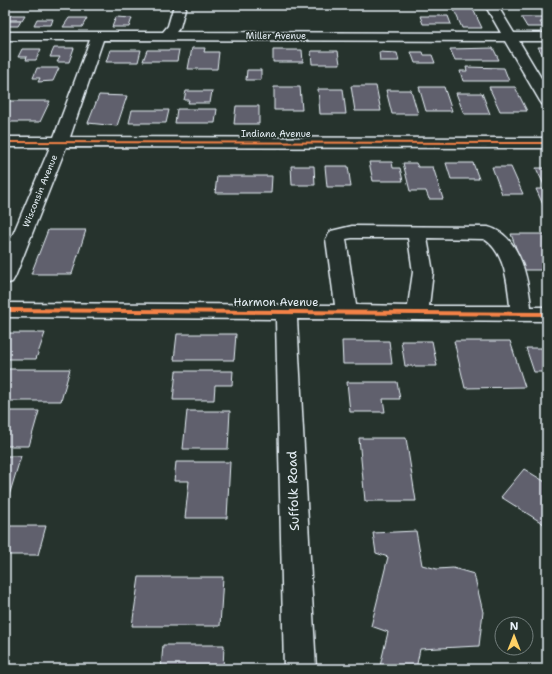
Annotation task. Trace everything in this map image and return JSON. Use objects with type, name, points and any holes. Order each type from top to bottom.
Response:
[{"type":"street","points":[[167,36],[174,27],[180,5]]},
{"type":"street","points":[[491,5],[547,101]]},
{"type":"street","name":"Miller Avenue","points":[[5,36],[547,37]]},
{"type":"street","name":"Wisconsin Avenue","points":[[5,277],[60,142],[98,36]]},
{"type":"street","name":"Indiana Avenue","points":[[5,142],[547,143]]},
{"type":"street","points":[[347,313],[336,239],[338,235],[352,232],[416,232],[488,233],[496,235],[502,243],[516,278],[521,314]]},
{"type":"street","points":[[416,232],[423,272],[417,313]]},
{"type":"street","name":"Harmon Avenue","points":[[5,310],[547,314]]},
{"type":"street","name":"Suffolk Road","points":[[286,312],[300,669]]},
{"type":"building","points":[[5,5],[12,5],[5,16]]},
{"type":"building","points":[[452,5],[471,5],[482,28],[462,28]]},
{"type":"building","points":[[11,15],[25,15],[22,20],[8,20]]},
{"type":"building","points":[[420,16],[448,16],[451,24],[423,24]]},
{"type":"building","points":[[116,17],[132,18],[129,27],[112,27]]},
{"type":"building","points":[[521,17],[543,17],[547,22],[540,22],[543,27],[527,27]]},
{"type":"building","points":[[69,18],[87,18],[82,27],[63,27]]},
{"type":"building","points":[[37,19],[53,19],[51,25],[34,25]]},
{"type":"building","points":[[8,21],[21,21],[18,26],[5,26]]},
{"type":"building","points":[[538,47],[547,47],[547,62]]},
{"type":"building","points":[[54,48],[74,48],[69,62],[57,62],[60,57],[50,57]]},
{"type":"building","points":[[192,48],[205,48],[204,52],[219,52],[217,69],[188,69]]},
{"type":"building","points":[[493,48],[499,60],[455,60],[450,49]]},
{"type":"building","points":[[22,49],[41,49],[36,60],[26,60],[27,57],[18,57]]},
{"type":"building","points":[[110,50],[141,50],[138,62],[106,62]]},
{"type":"building","points":[[147,50],[179,50],[177,61],[143,61]]},
{"type":"building","points":[[273,50],[302,50],[303,62],[273,62]]},
{"type":"building","points":[[311,51],[338,51],[340,64],[312,64]]},
{"type":"building","points":[[379,52],[397,53],[399,61],[380,61]]},
{"type":"building","points":[[411,52],[423,52],[424,55],[432,55],[435,63],[415,63]]},
{"type":"building","points":[[466,67],[504,68],[509,81],[463,81],[460,71],[467,71]]},
{"type":"building","points":[[37,68],[59,68],[53,81],[38,82],[40,78],[33,78]]},
{"type":"building","points":[[247,70],[261,70],[261,80],[246,80]]},
{"type":"building","points":[[351,86],[376,86],[381,111],[355,111]]},
{"type":"building","points":[[274,87],[300,87],[302,110],[274,110]]},
{"type":"building","points":[[419,87],[444,87],[452,111],[426,111]]},
{"type":"building","points":[[489,87],[515,87],[527,111],[500,111]]},
{"type":"building","points":[[318,89],[343,89],[346,114],[320,114]]},
{"type":"building","points":[[386,90],[411,90],[418,114],[392,114]]},
{"type":"building","points":[[186,91],[212,91],[210,103],[188,103],[189,100],[184,100]]},
{"type":"building","points":[[456,93],[482,93],[490,114],[464,114]]},
{"type":"building","points":[[99,95],[127,96],[117,126],[88,123]]},
{"type":"building","points":[[5,101],[50,101],[40,122],[5,122]]},
{"type":"building","points":[[236,106],[259,106],[259,124],[234,124]]},
{"type":"building","points":[[177,109],[217,109],[215,123],[175,123]]},
{"type":"building","points":[[132,110],[169,110],[166,123],[129,123]]},
{"type":"building","points":[[369,162],[392,162],[393,168],[400,168],[403,181],[373,181]]},
{"type":"building","points":[[403,163],[416,163],[418,167],[433,167],[443,199],[429,199],[426,191],[410,191]]},
{"type":"building","points":[[446,163],[473,163],[479,179],[451,179]]},
{"type":"building","points":[[291,166],[314,166],[315,185],[292,185]]},
{"type":"building","points":[[325,166],[348,166],[351,187],[327,187]]},
{"type":"building","points":[[492,167],[511,167],[523,194],[502,194]]},
{"type":"building","points":[[536,168],[547,168],[547,185],[544,185]]},
{"type":"building","points":[[217,176],[272,176],[271,193],[215,193]]},
{"type":"building","points":[[536,189],[547,189],[547,207],[544,207]]},
{"type":"building","points":[[48,230],[86,230],[72,274],[31,274]]},
{"type":"building","points":[[511,234],[547,234],[547,255],[542,255],[547,270],[524,270]]},
{"type":"building","points":[[9,333],[45,333],[36,359],[5,359],[5,343]]},
{"type":"building","points":[[177,334],[236,334],[234,360],[174,360]]},
{"type":"building","points":[[342,341],[389,341],[392,364],[343,364]]},
{"type":"building","points":[[401,341],[432,341],[437,366],[405,366]]},
{"type":"building","points":[[454,341],[510,341],[525,387],[465,388]]},
{"type":"building","points":[[526,348],[547,348],[547,372],[534,372]]},
{"type":"building","points":[[5,369],[70,369],[61,401],[5,401]]},
{"type":"building","points":[[176,371],[233,371],[232,385],[215,385],[214,400],[173,400]]},
{"type":"building","points":[[347,382],[397,382],[400,399],[383,399],[385,412],[350,412]]},
{"type":"building","points":[[5,411],[39,411],[29,446],[5,446]]},
{"type":"building","points":[[187,411],[230,411],[228,449],[183,449]]},
{"type":"building","points":[[359,438],[406,438],[416,501],[365,501]]},
{"type":"building","points":[[5,456],[21,456],[8,499],[5,499]]},
{"type":"building","points":[[176,462],[230,462],[227,518],[185,518],[189,481],[174,481]]},
{"type":"building","points":[[524,469],[547,483],[547,526],[501,497]]},
{"type":"building","points":[[5,526],[46,526],[38,555],[5,555]]},
{"type":"building","points":[[416,531],[422,565],[437,569],[453,568],[474,574],[483,612],[479,646],[420,649],[416,669],[388,669],[380,666],[388,632],[371,626],[388,557],[376,553],[373,533]]},
{"type":"building","points":[[139,577],[223,577],[220,626],[132,626]]},
{"type":"building","points":[[163,645],[224,645],[223,669],[161,669]]},
{"type":"cycle path","points":[[5,142],[547,143]]},
{"type":"cycle path","points":[[5,310],[547,314]]}]
